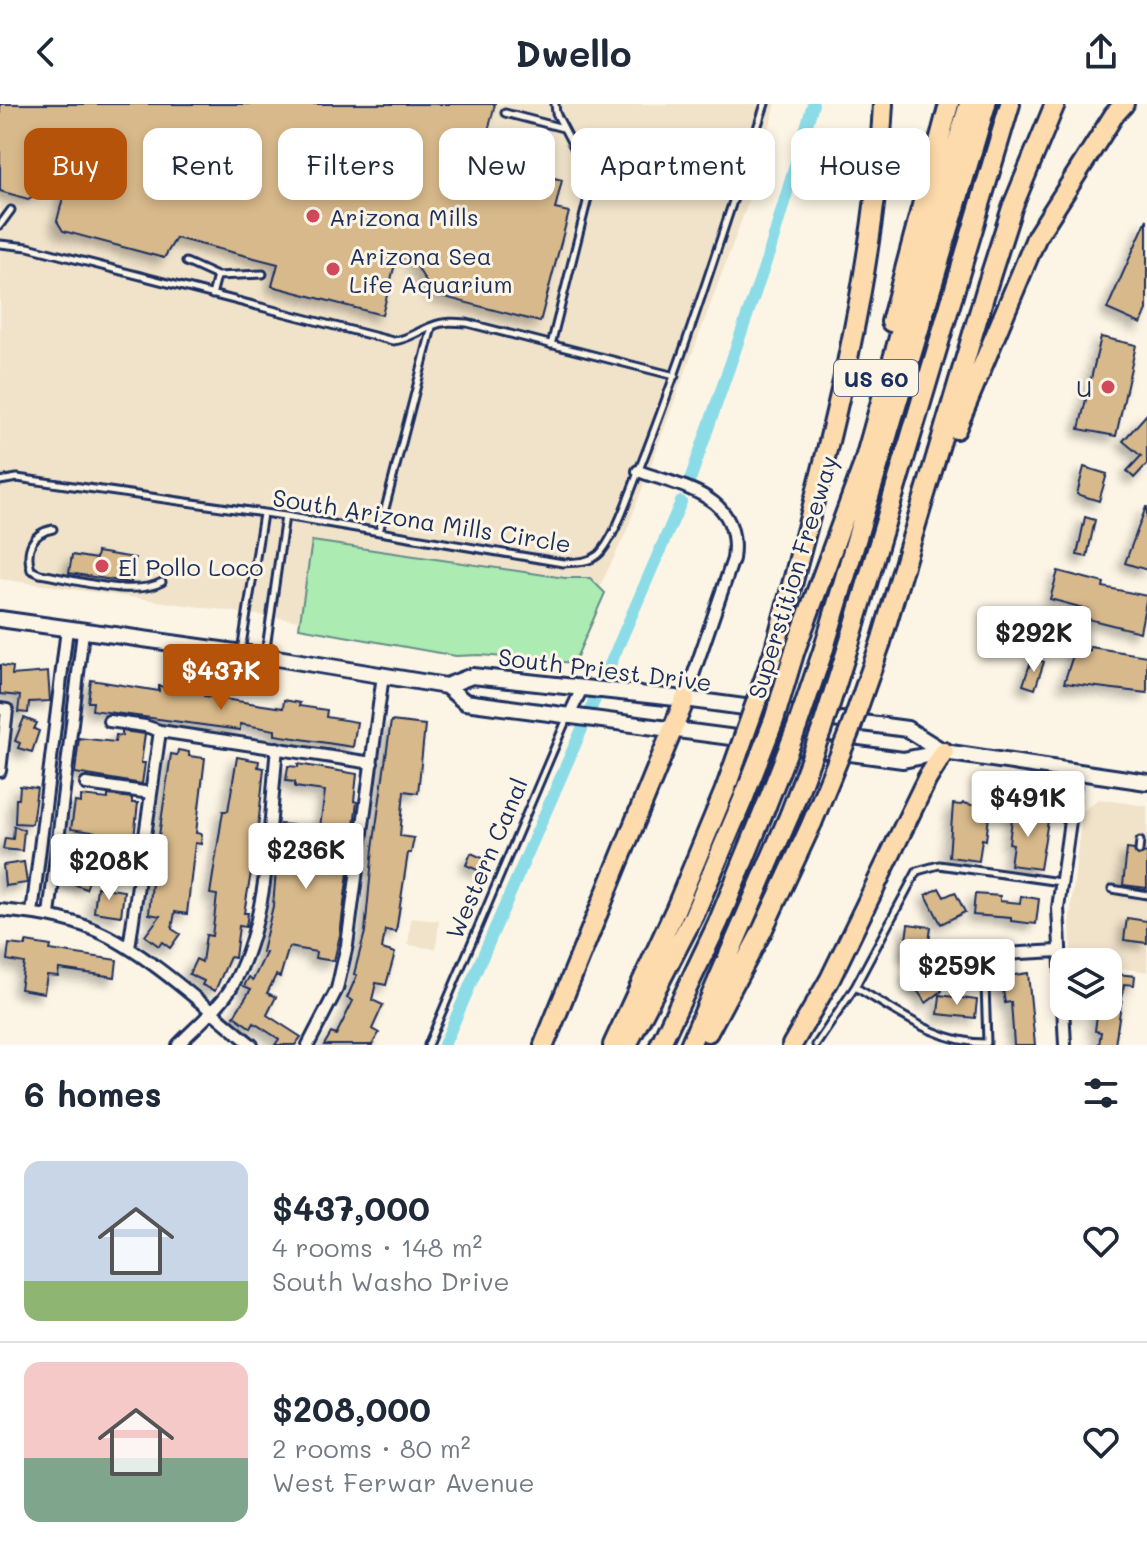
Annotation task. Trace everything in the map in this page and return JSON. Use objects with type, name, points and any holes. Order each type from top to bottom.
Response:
[{"type":"highway","points":[[613,1045],[676,908],[725,790],[774,652],[831,440],[870,235],[880,160],[883,104]]},
{"type":"highway","name":"Superstition Freeway","points":[[627,1045],[694,915],[774,720],[865,418],[949,104]]},
{"type":"highway","points":[[795,650],[863,466],[969,104]]},
{"type":"highway","points":[[660,1045],[718,923],[797,727],[824,648],[986,104]]},
{"type":"highway","points":[[690,1045],[790,814],[822,729],[1010,104]]},
{"type":"highway","name":"US 60","points":[[701,1045],[762,931],[812,823],[850,730],[881,642],[1007,223],[1055,104]]},
{"type":"highway","points":[[915,527],[1037,236],[1124,104]]},
{"type":"highway","points":[[544,1045],[685,699]]},
{"type":"highway","points":[[792,1045],[830,979],[927,779],[944,752]]},
{"type":"main road","name":"South Priest Drive","points":[[0,619],[265,656],[446,686],[465,702],[903,760],[944,752],[1147,782]]},
{"type":"main road","name":"South Priest Drive","points":[[446,686],[472,676],[685,699],[907,729],[944,752]]},
{"type":"street","points":[[638,471],[714,501],[731,524],[734,548],[685,699]]},
{"type":"street","points":[[32,913],[67,629]]},
{"type":"street","points":[[49,915],[83,632]]},
{"type":"street","points":[[308,1045],[337,989],[347,945],[383,675]]},
{"type":"street","name":"Western Canal","points":[[572,716],[584,688]]},
{"type":"street","points":[[58,701],[74,703]]},
{"type":"street","points":[[0,771],[3,710]]},
{"type":"street","points":[[109,721],[372,763]]},
{"type":"street","points":[[129,948],[160,731]]},
{"type":"street","points":[[178,1045],[234,984],[254,934],[277,748]]},
{"type":"street","points":[[1059,948],[1058,908],[1077,770]]},
{"type":"street","points":[[49,773],[65,775]]},
{"type":"street","points":[[86,784],[151,793]]},
{"type":"street","points":[[41,842],[57,844]]},
{"type":"street","points":[[0,910],[49,915],[96,931],[129,948],[252,1045]]},
{"type":"street","points":[[967,956],[1050,951]]},
{"type":"street","points":[[1063,1020],[1065,1045]]},
{"type":"lane","points":[[551,345],[592,182],[556,113],[555,104]]},
{"type":"lane","name":"South Arizona Mills Circle","points":[[0,481],[17,478],[285,516],[563,563],[584,562],[598,555],[610,539],[638,471],[675,376],[765,104]]},
{"type":"lane","points":[[505,113],[564,129]]},
{"type":"lane","points":[[0,225],[11,210]]},
{"type":"lane","points":[[0,244],[28,247],[393,341],[410,338],[432,326],[448,322],[467,323],[675,376]]},
{"type":"lane","points":[[186,262],[217,276],[263,274]]},
{"type":"lane","points":[[212,295],[217,276]]},
{"type":"lane","points":[[379,532],[432,326]]},
{"type":"lane","points":[[241,653],[263,514]]},
{"type":"lane","points":[[265,656],[285,516]]},
{"type":"lane","points":[[53,529],[40,532],[33,539],[31,570],[136,589],[162,582]]},
{"type":"lane","name":"Western Canal","points":[[428,1045],[572,716]]},
{"type":"lane","points":[[1139,851],[1140,841]]},
{"type":"lane","points":[[816,1045],[855,987],[917,871],[939,865],[1062,882]]},
{"type":"lane","points":[[1112,889],[1133,890],[1147,895]]},
{"type":"lane","points":[[855,987],[943,1037],[965,1043],[987,1044],[984,955]]},
{"type":"shaded area","name":"Arizona Mills","points":[[0,104],[776,104],[769,128],[571,128],[571,200],[748,200],[625,535],[599,588],[558,657],[0,579]]},
{"type":"shaded area","points":[[1098,799],[1147,806],[1147,972],[1122,968],[1122,948],[1071,948],[1070,916],[1082,812]]},
{"type":"shaded area","points":[[411,918],[439,921],[436,949],[408,945]]},
{"type":"green space","points":[[312,541],[565,578],[590,578],[605,593],[574,663],[480,655],[456,656],[299,628]]},
{"type":"building","name":"Arizona Mills","points":[[0,104],[495,104],[489,128],[439,128],[439,200],[555,200],[555,178],[562,180],[555,209],[569,212],[540,322],[433,294],[409,253],[396,260],[382,315],[272,286],[278,264],[176,238],[164,258],[63,231],[57,221],[62,200],[127,200],[127,128],[24,128],[24,198],[0,191]]},
{"type":"building","points":[[1147,219],[1147,310],[1141,324],[1107,309]]},
{"type":"building","name":"U","points":[[1101,337],[1136,345],[1116,436],[1079,429]]},
{"type":"building","points":[[1147,414],[1147,464],[1134,478],[1127,471],[1141,456],[1123,441]]},
{"type":"building","points":[[1084,467],[1107,474],[1099,501],[1077,494]]},
{"type":"building","points":[[1147,507],[1147,570],[1125,563]]},
{"type":"building","points":[[1085,517],[1095,520],[1087,557],[1077,555]]},
{"type":"building","name":"El Pollo Loco","points":[[97,552],[135,558],[131,583],[69,573],[72,555],[96,559]]},
{"type":"building","points":[[1058,571],[1104,583],[1103,587],[1147,596],[1140,632],[1084,618],[1087,609],[1050,599]]},
{"type":"building","points":[[1076,646],[1090,651],[1090,647],[1147,656],[1147,693],[1064,683]]},
{"type":"building","points":[[1032,658],[1044,662],[1035,689],[1023,685]]},
{"type":"building","points":[[0,665],[13,667],[12,675],[48,672],[50,701],[29,702],[28,713],[18,712],[20,696],[0,694]]},
{"type":"building","points":[[91,680],[159,691],[159,686],[173,688],[283,708],[284,700],[300,703],[299,706],[327,710],[326,717],[357,722],[353,747],[275,735],[275,730],[240,724],[240,730],[92,710],[93,702],[88,702]]},
{"type":"building","points":[[24,718],[37,723],[34,729],[39,731],[32,752],[18,748],[20,743],[15,741]]},
{"type":"building","points":[[391,721],[425,725],[418,793],[404,791],[400,836],[414,838],[411,853],[408,853],[396,932],[385,930],[382,949],[395,953],[386,985],[376,983],[372,1000],[383,1005],[372,1029],[379,1033],[372,1045],[324,1045],[331,1033],[336,1035],[353,1001],[347,998],[357,975],[354,974],[365,932]]},
{"type":"building","points":[[122,731],[145,734],[142,784],[75,773],[79,738],[115,742],[116,735],[122,736]]},
{"type":"building","points":[[178,750],[189,752],[189,756],[205,758],[196,833],[202,834],[201,844],[195,843],[187,914],[175,912],[172,929],[180,934],[170,948],[162,942],[159,946],[145,936],[160,916],[149,914],[152,883],[171,754],[177,755]]},
{"type":"building","points":[[237,757],[259,761],[258,767],[264,768],[257,838],[244,913],[248,913],[246,927],[239,926],[235,958],[230,957],[215,991],[189,974],[196,959],[202,962],[206,935],[212,936],[217,895],[210,894],[223,811],[228,811]]},
{"type":"building","points":[[298,764],[357,774],[354,801],[357,802],[334,961],[315,958],[316,952],[289,947],[280,977],[276,975],[267,993],[276,997],[267,1015],[301,1037],[295,1045],[275,1045],[279,1039],[254,1023],[251,1028],[234,1016],[251,989],[244,986],[249,977],[253,980],[266,953],[262,952],[273,906],[280,824],[320,827],[325,791],[295,787],[295,782],[286,781],[288,766],[298,767]]},
{"type":"building","points":[[20,786],[37,788],[32,824],[15,823]]},
{"type":"building","points":[[108,795],[132,798],[132,803],[138,803],[131,864],[112,861],[112,857],[104,856],[107,834],[71,829],[75,802],[81,803],[81,796],[108,799]]},
{"type":"building","points":[[953,804],[990,809],[986,840],[982,839],[979,861],[949,857]]},
{"type":"building","points":[[1013,811],[1049,815],[1040,869],[1010,865]]},
{"type":"building","points":[[14,826],[24,830],[22,851],[3,849],[5,838],[13,839]]},
{"type":"building","points":[[1127,849],[1134,850],[1138,856],[1147,852],[1147,888],[1123,885]]},
{"type":"building","points":[[76,850],[93,856],[87,871],[92,873],[86,889],[64,880]]},
{"type":"building","points":[[471,853],[487,860],[482,872],[466,865]]},
{"type":"building","points":[[24,862],[27,883],[5,886],[3,865]]},
{"type":"building","points":[[97,887],[124,891],[121,916],[94,912]]},
{"type":"building","points":[[939,888],[944,897],[955,892],[965,912],[941,924],[926,895]]},
{"type":"building","points":[[975,894],[1000,896],[1000,901],[1020,903],[1021,896],[1039,899],[1036,924],[1011,921],[1011,918],[973,915]]},
{"type":"building","points":[[1127,918],[1147,921],[1147,943],[1124,940]]},
{"type":"building","points":[[908,924],[931,927],[927,958],[904,955]]},
{"type":"building","points":[[26,942],[51,946],[50,950],[117,960],[115,977],[59,969],[58,976],[47,975],[44,993],[20,989],[24,963],[7,960],[9,944],[26,946]]},
{"type":"building","points":[[923,965],[942,991],[926,1003],[907,976]]},
{"type":"building","points":[[1028,973],[1035,1045],[1014,1045],[1011,1002],[1005,1003],[1001,977]]},
{"type":"building","points":[[1122,975],[1135,976],[1134,985],[1124,984],[1122,998]]},
{"type":"building","points":[[940,995],[977,1000],[975,1018],[938,1014]]},
{"type":"building","points":[[1096,1020],[1119,1020],[1115,1045],[1099,1045],[1101,1032],[1095,1031]]},
{"type":"waterway","points":[[691,477],[770,250],[813,104]]},
{"type":"waterway","points":[[444,1045],[681,502]]},
{"type":"place","name":"Arizona Mills","points":[[313,216]]},
{"type":"place","name":"Arizona Sea Life Aquarium","points":[[333,269]]},
{"type":"place","name":"U","points":[[1108,387]]},
{"type":"place","name":"El Pollo Loco","points":[[102,566]]}]
